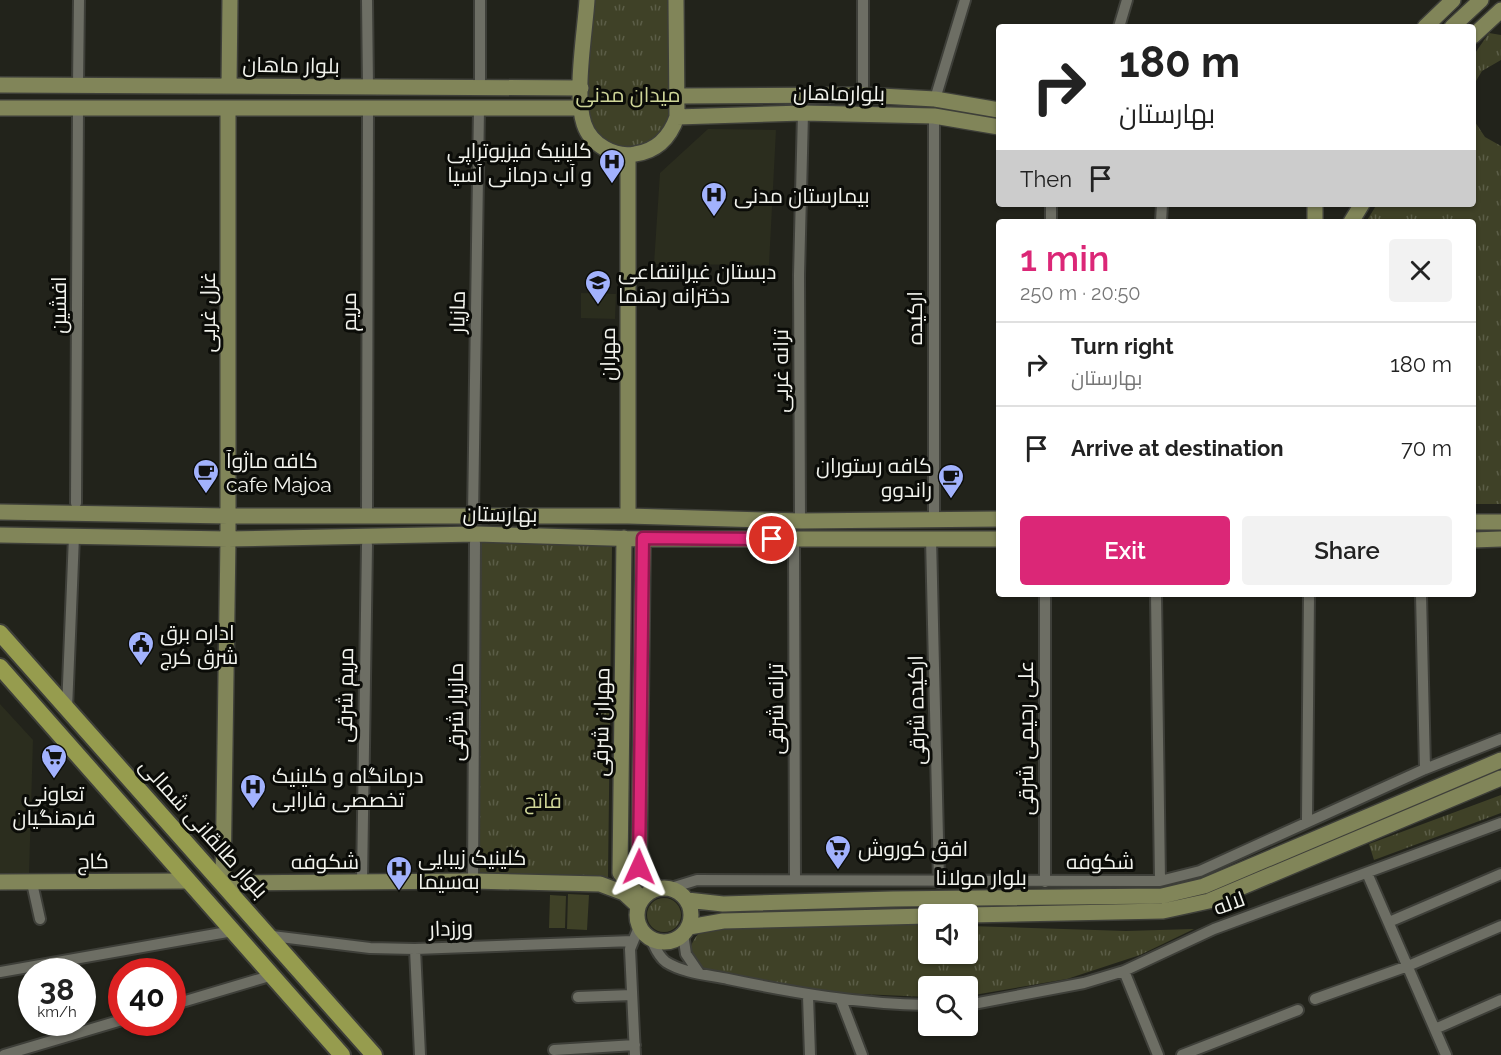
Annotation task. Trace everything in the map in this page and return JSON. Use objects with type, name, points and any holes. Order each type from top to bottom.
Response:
[{"type":"main road","points":[[229,86],[230,0]]},
{"type":"main road","points":[[586,0],[580,108],[584,126],[595,141],[610,152],[628,156],[646,153],[661,143],[673,129],[677,117],[679,96],[675,0]]},
{"type":"main road","points":[[1428,24],[1453,0]]},
{"type":"main road","points":[[1455,24],[1481,0]]},
{"type":"main road","points":[[1476,33],[1499,12]]},
{"type":"main road","name":"بلوار ماهان","points":[[0,85],[581,88]]},
{"type":"main road","points":[[679,96],[863,95],[934,99],[996,109]]},
{"type":"main road","name":"بلوار ماهان","points":[[0,108],[580,108]]},
{"type":"main road","name":"غزل غربی","points":[[222,883],[228,539],[228,108]]},
{"type":"main road","name":"بلوارماهان","points":[[677,117],[803,113],[934,116],[996,126]]},
{"type":"main road","name":"مهران","points":[[628,156],[628,516]]},
{"type":"main road","name":"بهارستان","points":[[0,512],[228,516],[628,516],[800,521],[996,519]]},
{"type":"main road","points":[[1476,522],[1501,522]]},
{"type":"main road","name":"بهارستان","points":[[0,535],[228,539],[465,534],[624,538],[996,539]]},
{"type":"main road","name":"مهران شرقی","points":[[624,538],[620,873],[640,902]]},
{"type":"main road","name":"مهران شرقی","points":[[643,538],[639,867],[664,888]]},
{"type":"main road","points":[[1476,540],[1501,539]]},
{"type":"main road","name":"بلوار طالقانی شمالی","points":[[0,633],[222,883],[272,936],[374,1055]]},
{"type":"main road","points":[[0,667],[171,864],[273,975],[342,1055]]},
{"type":"main road","name":"بلوار مولانا","points":[[687,900],[723,904],[892,899],[1162,896],[1204,886],[1501,760]]},
{"type":"main road","name":"بلوار مولانا","points":[[978,915],[1163,911],[1209,901],[1501,778]]},
{"type":"main road","points":[[171,864],[191,848]]},
{"type":"main road","name":"کاج","points":[[0,882],[32,884],[186,881]]},
{"type":"main road","name":"شکوفه","points":[[222,883],[473,881],[600,884],[640,902]]},
{"type":"main road","points":[[664,888],[687,900],[691,910],[686,930],[668,942],[636,934],[640,902],[664,888]]},
{"type":"main road","name":"بلوار مولانا","points":[[686,930],[723,921],[918,916]]},
{"type":"street","points":[[78,85],[79,0]]},
{"type":"street","points":[[367,0],[368,87]]},
{"type":"street","points":[[480,0],[480,87]]},
{"type":"street","points":[[863,0],[863,95]]},
{"type":"street","points":[[934,99],[965,0]]},
{"type":"street","points":[[1120,24],[1127,0]]},
{"type":"street","name":"افشین","points":[[76,503],[78,108]]},
{"type":"street","name":"مریم","points":[[367,516],[368,108]]},
{"type":"street","name":"مازیار","points":[[473,516],[479,108]]},
{"type":"street","name":"ترانه غربی","points":[[800,521],[799,275],[803,113]]},
{"type":"street","name":"ارکیده","points":[[934,116],[934,519]]},
{"type":"street","points":[[67,710],[74,536]]},
{"type":"street","name":"ارکیده شرقی","points":[[931,538],[939,882]]},
{"type":"street","name":"ترانه شرقی","points":[[794,539],[795,880]]},
{"type":"street","name":"مازیار شرقی","points":[[473,881],[475,543]]},
{"type":"street","name":"مریم شرقی","points":[[362,882],[367,545]]},
{"type":"street","name":"علی رحیمی شرقی","points":[[1045,597],[1045,882]]},
{"type":"street","points":[[1156,597],[1160,881]]},
{"type":"street","points":[[1307,821],[1309,597]]},
{"type":"street","points":[[1421,597],[1425,769]]},
{"type":"street","name":"شکوفه","points":[[664,888],[697,880],[1160,881],[1200,871],[1425,769],[1501,739]]},
{"type":"street","name":"لاله","points":[[978,1003],[1084,983],[1124,971],[1214,929],[1501,823]]},
{"type":"street","points":[[1367,873],[1446,1055]]},
{"type":"street","points":[[1389,922],[1501,874]]},
{"type":"street","points":[[32,884],[40,919]]},
{"type":"street","points":[[1315,999],[1408,966],[1501,926]]},
{"type":"street","points":[[686,930],[686,954],[699,973]]},
{"type":"street","points":[[0,972],[232,931]]},
{"type":"street","points":[[554,1050],[635,1050],[630,949],[636,934]]},
{"type":"street","name":"ورزدار","points":[[272,936],[370,948],[415,949],[636,934]]},
{"type":"street","points":[[651,939],[660,956],[667,962],[699,973],[808,996],[918,1004]]},
{"type":"street","points":[[415,949],[420,1055]]},
{"type":"street","points":[[1124,971],[1157,1055]]},
{"type":"street","points":[[186,1001],[273,975]]},
{"type":"street","points":[[578,997],[632,995]]},
{"type":"street","points":[[808,996],[810,1055]]},
{"type":"street","points":[[1435,1029],[1501,999]]},
{"type":"street","points":[[842,1000],[862,1055]]},
{"type":"street","points":[[1182,1055],[1298,1010]]},
{"type":"street","points":[[4,1055],[108,1024]]},
{"type":"shaded area","name":"بیمارستان مدنی","points":[[708,129],[776,130],[769,265],[654,264],[660,173]]},
{"type":"shaded area","name":"دبستان غیرانتفاعی دخترانه رهنما","points":[[581,293],[616,294],[615,319],[581,318]]},
{"type":"shaded area","points":[[0,704],[33,740],[29,875],[0,873]]},
{"type":"green space","name":"میدان مدنی","points":[[593,0],[668,0],[672,83],[670,114],[661,134],[640,146],[622,147],[599,137],[587,111]]},
{"type":"green space","points":[[1489,33],[1501,35],[1501,60],[1482,71],[1476,81],[1476,52]]},
{"type":"green space","points":[[1476,124],[1485,137],[1501,146],[1501,504],[1476,504],[1476,219],[1368,219],[1375,207],[1476,207]]},
{"type":"green space","name":"فاتح","points":[[480,540],[612,544],[608,877],[475,878]]},
{"type":"green space","points":[[1501,795],[1501,813],[1374,860],[1369,844]]},
{"type":"green space","points":[[568,894],[589,895],[587,930],[567,929]]},
{"type":"green space","points":[[550,895],[566,896],[565,928],[549,928]]},
{"type":"green space","points":[[664,898],[676,903],[681,915],[676,927],[664,932],[652,927],[647,915],[652,903]]},
{"type":"green space","points":[[918,924],[918,964],[978,964],[978,926],[1126,931],[1194,929],[1140,955],[1067,979],[978,994],[978,976],[918,976],[918,997],[838,993],[707,971],[690,957],[693,941],[705,928]]},
{"type":"place","name":"کلینیک فیزیوتراپی و آب درمانی آسیا","points":[[612,185]]},
{"type":"place","name":"بیمارستان مدنی","points":[[714,218]]},
{"type":"place","name":"دبستان غیرانتفاعی دخترانه رهنما","points":[[598,306]]},
{"type":"place","name":"کافه ماژوآ cafe Majoa","points":[[206,495]]},
{"type":"place","name":"کافه رستوران راندوو","points":[[951,500]]},
{"type":"place","name":"اداره برق شرق کرج","points":[[141,667]]},
{"type":"place","name":"تعاونی فرهنگیان","points":[[54,780]]},
{"type":"place","name":"درمانگاه و کلینیک تخصصی فارابی","points":[[253,810]]},
{"type":"place","name":"افق کوروش","points":[[838,871]]},
{"type":"place","name":"کلینیک زیبایی به‌سیما","points":[[399,892]]},
{"type":"route","points":[[639,867],[643,538],[772,539]]}]
